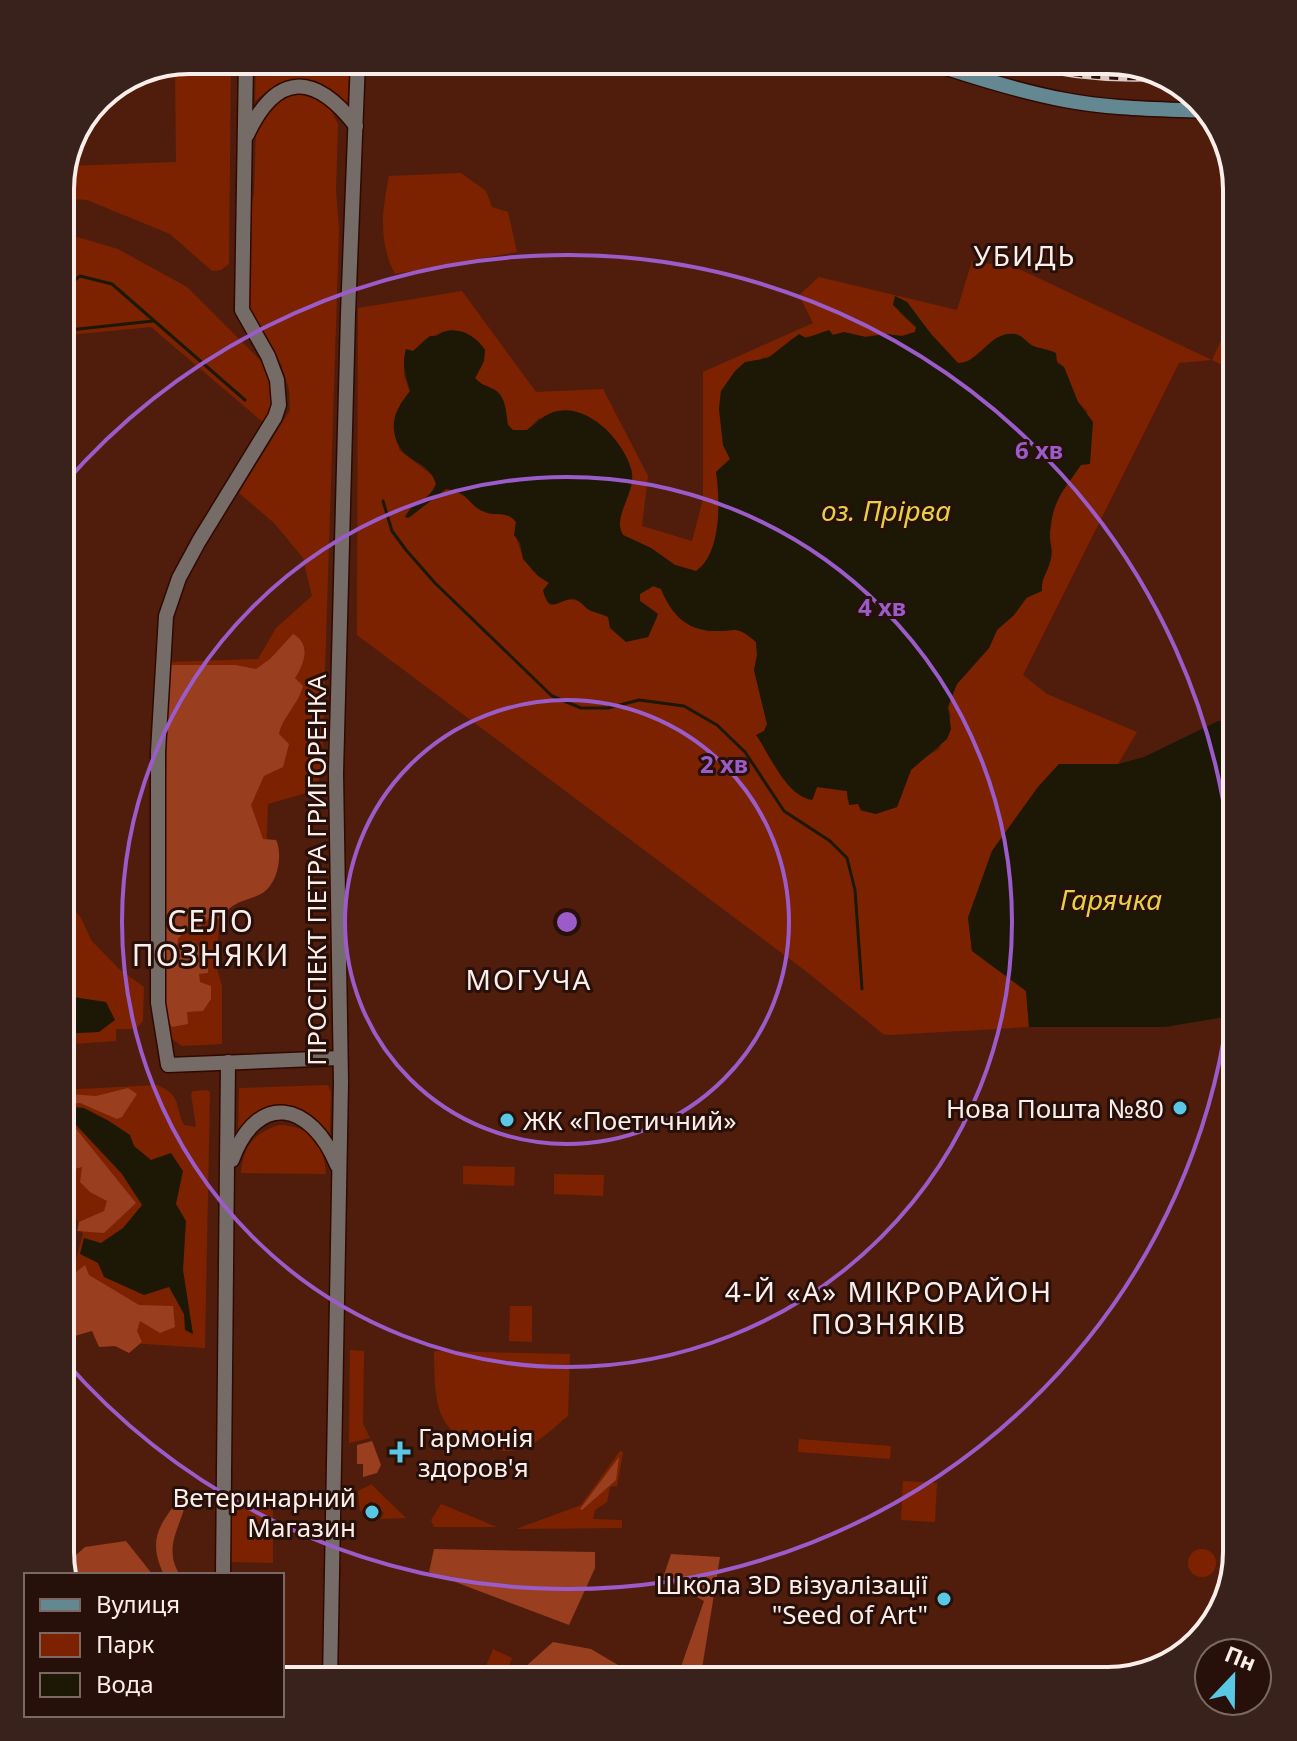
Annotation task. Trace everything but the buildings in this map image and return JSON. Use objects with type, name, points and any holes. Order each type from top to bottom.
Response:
[{"type":"main road","points":[[246,74],[242,310],[268,356],[280,393],[279,405],[266,433],[179,578],[166,616],[158,752],[158,1003],[168,1065],[340,1058]]},
{"type":"main road","name":"ПРОСПЕКТ ПЕТРА ГРИГОРЕНКА","points":[[330,1667],[335,1532],[340,1058],[336,773],[358,74]]},
{"type":"main road","points":[[967,74],[1020,91],[1067,101],[1191,110]]},
{"type":"main road","points":[[245,140],[258,111],[269,98],[287,88],[321,91],[337,103],[356,126]]},
{"type":"main road","points":[[223,1573],[228,1062]]},
{"type":"main road","points":[[228,1169],[239,1139],[252,1124],[269,1114],[282,1113],[310,1122],[330,1148],[338,1169]]},
{"type":"green space","points":[[231,74],[229,264],[221,270],[212,271],[170,234],[87,200],[74,199],[77,166],[176,162],[175,75]]},
{"type":"green space","points":[[256,74],[349,74],[347,108],[324,86],[306,81],[278,86],[255,101]]},
{"type":"green space","points":[[290,95],[304,95],[320,101],[331,110],[338,124],[336,190],[339,230],[322,764],[317,790],[268,804],[266,860],[219,926],[216,965],[222,986],[222,1044],[182,1046],[169,1037],[162,1009],[168,662],[258,659],[276,628],[312,596],[303,558],[274,523],[239,493],[290,410],[289,389],[281,364],[247,305],[256,128],[272,102]]},
{"type":"green space","points":[[461,173],[486,191],[492,207],[508,212],[517,252],[395,274],[386,250],[383,226],[389,176]]},
{"type":"green space","points":[[74,236],[118,249],[187,287],[264,364],[273,392],[273,413],[265,424],[151,327],[74,335]]},
{"type":"green space","points":[[972,261],[1017,268],[1212,360],[1179,363],[1023,675],[1047,694],[1137,732],[1118,764],[1059,764],[1038,787],[992,851],[968,917],[972,951],[1026,991],[1029,1027],[890,1035],[883,1034],[807,972],[357,635],[358,308],[462,291],[536,392],[603,389],[648,476],[642,526],[692,541],[703,499],[703,372],[813,323],[799,295],[819,277],[957,310]],"holes":[[[895,296],[907,302],[958,363],[968,362],[996,338],[1021,336],[1033,346],[1044,349],[1064,367],[1078,402],[1087,411],[1090,463],[1081,465],[1054,504],[1049,540],[1052,550],[1041,580],[1014,615],[997,630],[989,648],[957,684],[951,695],[948,707],[951,716],[939,749],[911,770],[897,807],[876,814],[861,811],[858,804],[847,799],[847,791],[817,787],[813,799],[795,791],[787,783],[757,735],[767,725],[754,670],[756,642],[744,633],[704,630],[687,624],[669,606],[661,589],[654,586],[640,594],[640,601],[656,612],[657,618],[648,637],[626,641],[608,617],[546,586],[549,583],[533,571],[523,555],[517,541],[516,522],[509,516],[485,512],[460,493],[446,489],[409,518],[409,509],[428,497],[436,484],[433,476],[399,450],[400,404],[410,392],[404,376],[406,350],[413,351],[425,339],[435,335],[459,332],[473,337],[485,350],[482,366],[475,378],[501,395],[507,425],[513,430],[527,430],[539,418],[597,422],[608,433],[624,452],[632,474],[620,521],[623,535],[651,548],[675,565],[696,571],[711,552],[715,540],[719,511],[716,472],[730,459],[723,445],[719,409],[721,391],[793,338],[849,333],[860,337],[902,336],[915,332],[916,328],[900,313]]]},
{"type":"green space","points":[[1223,336],[1223,365],[1212,360]]},
{"type":"green space","points":[[74,909],[91,940],[119,969],[144,987],[143,1021],[136,1029],[116,1029],[116,1041],[74,1044]]},
{"type":"green space","points":[[157,1085],[174,1097],[184,1125],[196,1127],[191,1094],[193,1091],[210,1092],[205,1348],[101,1341],[74,1278],[83,1234],[74,1213],[74,1089]]},
{"type":"green space","points":[[328,1085],[331,1092],[330,1134],[308,1115],[284,1108],[260,1113],[238,1131],[239,1088]]},
{"type":"green space","points":[[279,1125],[300,1129],[314,1138],[322,1153],[326,1174],[241,1173],[244,1155],[251,1142]]},
{"type":"green space","points":[[463,1166],[515,1167],[514,1186],[463,1184]]},
{"type":"green space","points":[[554,1174],[604,1175],[603,1196],[554,1194]]},
{"type":"green space","points":[[510,1306],[532,1306],[532,1342],[509,1341]]},
{"type":"green space","points":[[350,1350],[364,1351],[363,1424],[370,1438],[349,1443]]},
{"type":"green space","points":[[434,1351],[570,1354],[568,1416],[529,1446],[517,1450],[496,1450],[465,1440],[453,1432],[440,1409],[436,1396]]},
{"type":"green space","points":[[799,1439],[891,1446],[890,1459],[798,1452]]},
{"type":"green space","points":[[620,1451],[623,1452],[617,1486],[610,1487],[607,1502],[595,1510],[593,1519],[622,1520],[622,1528],[516,1529],[581,1505]]},
{"type":"green space","points":[[903,1481],[937,1483],[935,1522],[901,1520]]},
{"type":"green space","points":[[372,1484],[406,1518],[380,1519],[384,1513],[371,1501],[360,1512],[358,1491]]},
{"type":"green space","points":[[441,1504],[497,1527],[434,1527],[431,1520]]},
{"type":"green space","points":[[232,1506],[273,1507],[273,1563],[231,1562]]},
{"type":"green space","points":[[1202,1549],[1212,1553],[1216,1563],[1212,1573],[1202,1577],[1192,1573],[1188,1563],[1192,1553]]},
{"type":"green space","points":[[493,1649],[512,1658],[508,1667],[486,1667]]},
{"type":"shaded area","points":[[293,634],[304,648],[295,678],[303,686],[279,734],[289,744],[283,767],[264,776],[251,805],[263,839],[276,840],[279,853],[276,875],[264,892],[234,905],[219,919],[212,915],[197,930],[186,930],[178,939],[177,950],[193,941],[208,955],[208,973],[199,974],[200,982],[211,986],[211,999],[203,1011],[187,1012],[188,1024],[172,1027],[162,1009],[168,665],[235,665],[256,669]]},
{"type":"shaded area","points":[[128,1088],[137,1094],[122,1117],[117,1119],[80,1103],[74,1104],[74,1094],[96,1096]]},
{"type":"shaded area","points":[[74,1126],[136,1203],[104,1233],[77,1231],[79,1222],[104,1211],[107,1201],[90,1192],[80,1182],[82,1167],[74,1169]]},
{"type":"shaded area","points":[[85,1265],[89,1275],[139,1305],[173,1306],[175,1327],[160,1333],[140,1321],[137,1331],[142,1342],[129,1353],[115,1346],[99,1347],[92,1331],[74,1336],[76,1272]]},
{"type":"shaded area","points":[[372,1441],[381,1465],[377,1473],[363,1477],[363,1464],[357,1464],[357,1445]]},
{"type":"shaded area","points":[[619,1457],[616,1480],[580,1509]]},
{"type":"shaded area","points":[[185,1487],[184,1509],[172,1551],[179,1573],[163,1573],[156,1551],[158,1531]]},
{"type":"shaded area","points":[[126,1541],[151,1573],[76,1573],[74,1557],[85,1547]]},
{"type":"shaded area","points":[[434,1549],[595,1552],[595,1568],[569,1625],[429,1572]]},
{"type":"shaded area","points":[[671,1554],[720,1557],[702,1667],[681,1667],[704,1601],[663,1578]]},
{"type":"shaded area","points":[[553,1642],[591,1649],[621,1667],[525,1667]]},
{"type":"water","name":"оз. Прірва","points":[[895,296],[907,302],[958,363],[973,358],[992,341],[1006,334],[1017,335],[1031,345],[1056,353],[1057,363],[1064,367],[1078,402],[1093,422],[1090,464],[1081,465],[1060,495],[1054,511],[1050,531],[1051,558],[1042,591],[1026,598],[1014,615],[997,630],[989,648],[957,684],[948,707],[951,729],[947,739],[911,770],[897,807],[876,814],[861,810],[858,804],[849,805],[847,791],[817,787],[812,800],[794,791],[756,735],[764,731],[767,724],[754,670],[756,642],[744,633],[704,630],[687,624],[669,606],[661,589],[653,586],[640,594],[640,601],[658,614],[648,637],[626,642],[610,628],[608,617],[589,610],[577,600],[548,603],[543,590],[549,583],[523,559],[520,543],[514,535],[516,522],[509,516],[485,512],[460,493],[446,489],[408,518],[405,517],[430,494],[436,484],[427,469],[402,450],[394,431],[400,405],[410,391],[404,366],[406,349],[413,351],[430,336],[449,330],[461,331],[477,340],[485,350],[484,361],[475,378],[501,395],[508,425],[513,430],[527,430],[558,411],[582,414],[604,427],[621,447],[631,469],[631,486],[620,520],[623,535],[651,548],[675,565],[696,571],[711,552],[715,539],[718,511],[716,472],[730,459],[723,445],[719,409],[721,391],[735,371],[745,362],[768,358],[799,334],[806,338],[829,330],[833,335],[844,332],[866,337],[886,334],[902,336],[915,332],[916,327],[893,305]]},
{"type":"water","name":"Гарячка","points":[[1223,721],[1223,1017],[1165,1027],[1029,1027],[1026,991],[972,951],[968,918],[992,851],[1038,787],[1059,764],[1118,764],[1144,757]]},
{"type":"water","points":[[74,997],[106,1002],[115,1020],[99,1032],[74,1033]]},
{"type":"water","points":[[74,1107],[84,1108],[130,1135],[134,1146],[151,1160],[171,1153],[183,1171],[176,1204],[186,1221],[183,1270],[193,1334],[185,1330],[184,1314],[169,1287],[144,1295],[104,1277],[98,1263],[80,1254],[84,1238],[101,1243],[123,1228],[142,1205],[122,1174],[77,1126]]},
{"type":"waterway","points":[[74,280],[80,276],[112,284],[245,400]]},
{"type":"waterway","points":[[74,329],[153,321]]},
{"type":"waterway","points":[[383,501],[392,531],[406,550],[435,583],[552,696],[581,708],[608,708],[639,700],[684,706],[717,725],[745,752],[784,811],[830,841],[847,858],[855,890],[862,989]]},
{"type":"railway","points":[[1073,74],[1139,79]]},
{"type":"place","name":"Нова Пошта №80","points":[[1180,1108]]},
{"type":"place","name":"ЖК «Поетичний»","points":[[507,1120]]},
{"type":"place","name":"Гармонія здоров'я","points":[[400,1452]]},
{"type":"place","name":"Ветеринарний Магазин","points":[[372,1512]]},
{"type":"place","name":"Школа 3D візуалізації \"Seed of Art\"","points":[[944,1599]]},
{"type":"district","name":"УБИДЬ","points":[[1025,255]]},
{"type":"district","name":"СЕЛО ПОЗНЯКИ","points":[[211,937]]},
{"type":"district","name":"МОГУЧА","points":[[529,979]]},
{"type":"district","name":"4-Й «А» МІКРОРАЙОН ПОЗНЯКІВ","points":[[889,1307]]}]
